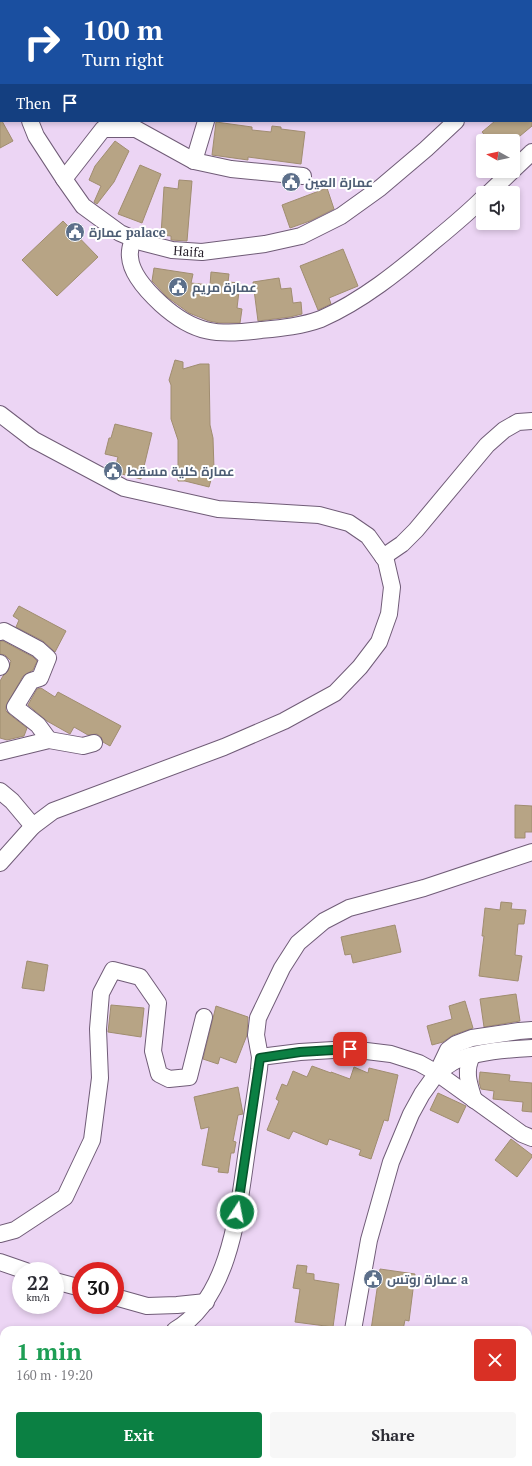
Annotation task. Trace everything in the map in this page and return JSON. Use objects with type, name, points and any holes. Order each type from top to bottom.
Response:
[{"type":"street","name":"Haifa","points":[[30,122],[36,136],[83,206],[120,233],[133,239],[172,250],[202,252],[265,244],[302,236],[341,216],[380,188],[455,122]]},
{"type":"street","points":[[194,162],[206,122]]},
{"type":"street","points":[[64,179],[103,125],[136,129],[194,162],[231,169],[302,176]]},
{"type":"street","points":[[520,163],[532,152]]},
{"type":"street","points":[[496,186],[504,178]]},
{"type":"street","points":[[133,239],[130,248],[130,258],[135,272],[142,284],[169,311],[179,319],[201,330],[224,333],[247,332],[296,326],[320,319],[352,303],[399,270],[476,204]]},
{"type":"street","points":[[0,414],[34,440],[124,488],[218,509],[319,515],[349,523],[368,536],[386,561],[392,587],[389,614],[379,642],[360,667],[335,693],[284,721],[224,747],[53,811],[33,826],[0,863]]},
{"type":"street","points":[[383,557],[402,544],[416,530],[487,445],[504,430],[518,422],[532,421]]},
{"type":"street","points":[[0,632],[4,630],[38,649],[48,658],[40,678],[31,681],[14,707],[38,725],[49,740]]},
{"type":"street","points":[[0,663],[0,667]]},
{"type":"street","points":[[0,752],[49,740],[83,746],[94,742]]},
{"type":"street","points":[[0,791],[12,801],[33,826]]},
{"type":"street","points":[[182,1326],[206,1302],[220,1275],[229,1249],[242,1184],[260,1058],[256,1035],[258,1018],[282,968],[298,943],[324,921],[349,908],[424,888],[532,852]]},
{"type":"street","points":[[0,1234],[15,1230],[65,1197],[92,1140],[100,1078],[98,1029],[101,993],[113,970],[140,977],[158,1003],[154,1051],[159,1074],[169,1079],[189,1077],[204,1017]]},
{"type":"street","points":[[354,1326],[369,1240],[391,1162],[411,1114],[422,1094],[437,1073],[448,1050],[456,1044],[472,1038],[532,1030]]},
{"type":"street","points":[[437,1073],[455,1061],[472,1056],[498,1051],[532,1048]]},
{"type":"street","points":[[260,1058],[300,1052],[350,1049],[391,1054],[419,1063],[437,1073],[501,1121],[522,1134],[532,1138]]},
{"type":"street","points":[[472,1056],[468,1063],[467,1071],[474,1100]]},
{"type":"street","points":[[0,1262],[12,1266]]},
{"type":"street","points":[[124,1300],[147,1306],[206,1302]]},
{"type":"building","points":[[0,122],[3,122],[13,141],[0,148]]},
{"type":"building","points":[[216,122],[252,127],[252,130],[271,132],[272,126],[281,127],[281,129],[305,132],[301,164],[248,157],[248,160],[212,155]]},
{"type":"building","points":[[494,122],[532,122],[532,126],[520,136],[520,134],[484,134],[482,132]]},
{"type":"building","points":[[115,141],[129,151],[114,182],[97,204],[94,202],[101,186],[89,180],[95,166]]},
{"type":"building","points":[[140,165],[161,174],[142,223],[118,214]]},
{"type":"building","points":[[179,180],[192,181],[187,241],[171,240],[171,236],[161,235],[164,187],[178,189]]},
{"type":"building","points":[[327,188],[334,209],[310,221],[290,228],[282,205]]},
{"type":"building","points":[[63,221],[98,257],[57,296],[22,260]]},
{"type":"building","points":[[343,249],[358,286],[329,298],[331,304],[318,310],[300,266]]},
{"type":"building","points":[[154,268],[193,274],[191,283],[210,285],[211,272],[229,274],[228,282],[240,283],[237,308],[242,309],[240,323],[220,323],[209,321],[189,313],[167,297],[152,281]]},
{"type":"building","points":[[279,278],[281,289],[291,288],[293,303],[301,302],[302,314],[258,321],[253,282]]},
{"type":"building","points":[[175,360],[183,362],[183,369],[200,364],[209,364],[210,425],[213,438],[214,469],[209,487],[185,481],[178,481],[178,440],[171,419],[171,385],[169,380]]},
{"type":"building","points":[[115,424],[152,433],[141,479],[114,472],[118,457],[105,454],[109,438],[111,438]]},
{"type":"building","points":[[19,606],[66,631],[55,652],[43,641],[16,627],[19,620],[13,616]]},
{"type":"building","points":[[0,641],[3,641],[33,657],[37,661],[33,670],[23,676],[6,706],[6,711],[27,728],[24,736],[7,740],[0,738],[0,681],[8,671],[11,661],[5,655],[0,654]]},
{"type":"building","points":[[41,688],[55,697],[58,692],[121,726],[110,746],[103,742],[101,737],[97,734],[88,735],[74,727],[70,734],[47,721],[28,705],[37,689]]},
{"type":"building","points":[[515,805],[532,806],[532,832],[525,832],[525,838],[515,838]]},
{"type":"building","points":[[501,902],[512,903],[511,909],[526,910],[524,924],[518,924],[515,955],[522,956],[518,981],[479,976],[484,936],[482,936],[485,908],[500,910]]},
{"type":"building","points":[[395,925],[401,952],[353,963],[351,954],[345,955],[341,937]]},
{"type":"building","points":[[27,961],[48,965],[44,991],[22,988]]},
{"type":"building","points":[[516,994],[520,1021],[484,1027],[480,999]]},
{"type":"building","points":[[465,1001],[473,1028],[453,1035],[443,1042],[432,1045],[427,1026],[452,1019],[449,1006]]},
{"type":"building","points":[[111,1005],[144,1008],[141,1037],[108,1032]]},
{"type":"building","points":[[216,1006],[248,1017],[247,1035],[236,1063],[220,1057],[218,1064],[203,1059]]},
{"type":"building","points":[[312,1066],[350,1079],[354,1067],[368,1073],[369,1068],[398,1075],[388,1121],[384,1120],[371,1159],[359,1155],[361,1150],[329,1139],[327,1145],[293,1131],[289,1139],[267,1130],[279,1101],[276,1099],[282,1084],[287,1086],[293,1071],[307,1077]]},
{"type":"building","points":[[480,1072],[510,1075],[509,1081],[532,1083],[532,1112],[522,1111],[523,1102],[493,1099],[494,1091],[481,1089],[479,1082]]},
{"type":"building","points":[[238,1087],[243,1114],[238,1115],[233,1141],[236,1142],[234,1153],[231,1153],[228,1173],[218,1172],[219,1168],[202,1165],[209,1127],[201,1129],[194,1097]]},
{"type":"building","points":[[438,1093],[466,1106],[458,1123],[430,1110]]},
{"type":"building","points":[[511,1139],[532,1155],[517,1177],[495,1160]]},
{"type":"building","points":[[297,1265],[307,1266],[306,1273],[314,1274],[314,1280],[339,1284],[333,1326],[295,1322],[300,1289],[293,1288]]},
{"type":"building","points":[[380,1269],[415,1274],[409,1321],[405,1320],[404,1326],[372,1326]]},
{"type":"place","name":"عمارة العين","points":[[291,182]]},
{"type":"place","name":"عمارة palace","points":[[75,232]]},
{"type":"place","name":"عمارة مريم","points":[[178,287]]},
{"type":"place","name":"عمارة كلية مسقط","points":[[113,471]]},
{"type":"place","name":"عمارة روتس a","points":[[373,1279]]},
{"type":"route","points":[[237,1212],[260,1058],[300,1052],[350,1049]]}]
